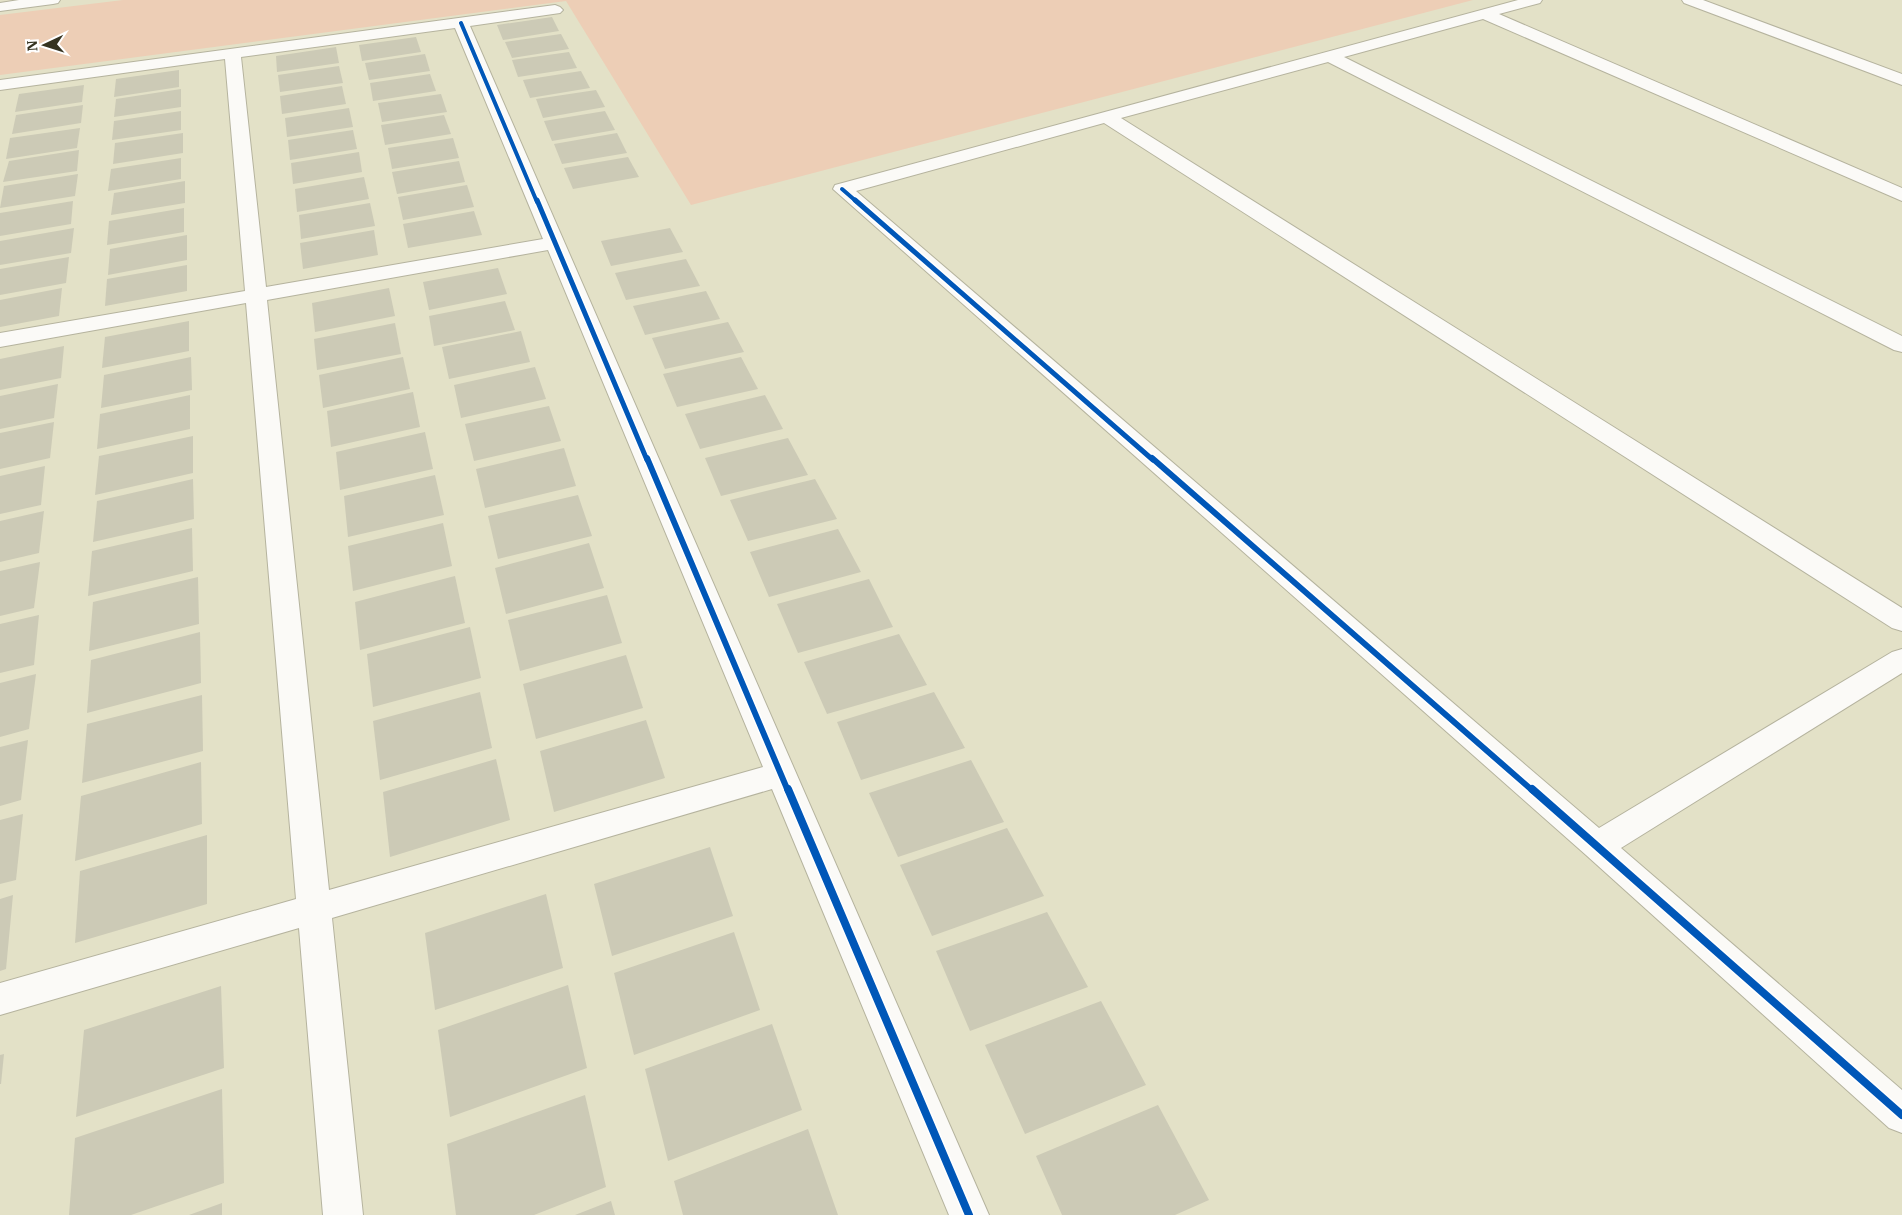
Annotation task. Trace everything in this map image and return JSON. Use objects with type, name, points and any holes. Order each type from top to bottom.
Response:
[{"type":"street","points":[[0,7],[53,0]]},
{"type":"street","points":[[1535,0],[842,189],[1598,846],[1902,1115]]},
{"type":"street","points":[[1689,0],[1902,80]]},
{"type":"street","points":[[0,85],[555,10]]},
{"type":"street","points":[[1485,14],[1902,195]]},
{"type":"street","points":[[461,23],[969,1215]]},
{"type":"street","points":[[233,54],[342,1215]]},
{"type":"street","points":[[1329,56],[1902,345]]},
{"type":"street","points":[[1108,117],[1902,621]]},
{"type":"street","points":[[0,340],[554,243]]},
{"type":"street","points":[[1598,846],[1902,659]]},
{"type":"street","points":[[0,999],[781,774]]},
{"type":"shaded area","points":[[123,0],[1473,0],[691,205],[566,1],[0,75],[0,15]]},
{"type":"building","points":[[552,17],[559,31],[503,40],[497,25]]},
{"type":"building","points":[[561,34],[569,49],[512,58],[505,42]]},
{"type":"building","points":[[416,37],[421,52],[362,61],[359,45]]},
{"type":"building","points":[[336,47],[339,63],[277,72],[276,56]]},
{"type":"building","points":[[569,52],[577,68],[518,77],[512,60]]},
{"type":"building","points":[[425,54],[430,71],[369,80],[365,63]]},
{"type":"building","points":[[339,66],[343,83],[280,92],[278,75]]},
{"type":"building","points":[[179,70],[179,87],[114,97],[116,79]]},
{"type":"building","points":[[581,71],[590,88],[530,98],[523,80]]},
{"type":"building","points":[[430,74],[436,91],[373,101],[370,83]]},
{"type":"building","points":[[84,85],[82,102],[15,112],[19,94]]},
{"type":"building","points":[[342,86],[346,104],[282,114],[280,96]]},
{"type":"building","points":[[181,89],[181,107],[114,117],[116,99]]},
{"type":"building","points":[[596,90],[605,107],[543,118],[536,99]]},
{"type":"building","points":[[441,94],[447,112],[382,122],[378,103]]},
{"type":"building","points":[[83,105],[81,123],[12,134],[16,115]]},
{"type":"building","points":[[349,108],[353,127],[287,137],[285,118]]},
{"type":"building","points":[[181,111],[181,130],[112,140],[114,121]]},
{"type":"building","points":[[605,111],[615,130],[552,141],[544,121]]},
{"type":"building","points":[[444,115],[451,134],[385,145],[381,125]]},
{"type":"building","points":[[80,128],[77,148],[6,159],[10,138]]},
{"type":"building","points":[[353,130],[357,149],[290,160],[288,140]]},
{"type":"building","points":[[183,133],[183,153],[113,164],[115,143]]},
{"type":"building","points":[[617,133],[627,153],[562,164],[554,144]]},
{"type":"building","points":[[453,138],[459,158],[392,169],[388,148]]},
{"type":"building","points":[[79,150],[77,171],[3,182],[9,161]]},
{"type":"building","points":[[359,152],[362,172],[293,184],[291,163]]},
{"type":"building","points":[[628,157],[639,177],[573,189],[564,168]]},
{"type":"building","points":[[181,158],[181,179],[108,191],[111,169]]},
{"type":"building","points":[[459,161],[465,182],[397,194],[392,172]]},
{"type":"building","points":[[78,174],[75,196],[0,208],[4,186]]},
{"type":"building","points":[[364,177],[369,199],[297,212],[295,189]]},
{"type":"building","points":[[185,181],[185,203],[111,215],[114,193]]},
{"type":"building","points":[[467,185],[474,207],[403,220],[398,197]]},
{"type":"building","points":[[73,201],[71,224],[0,236],[0,213]]},
{"type":"building","points":[[370,203],[375,226],[301,239],[299,215]]},
{"type":"building","points":[[184,208],[184,232],[107,245],[109,221]]},
{"type":"building","points":[[474,211],[482,235],[408,248],[403,224]]},
{"type":"building","points":[[74,228],[71,253],[0,265],[0,241]]},
{"type":"building","points":[[670,228],[683,252],[611,266],[601,241]]},
{"type":"building","points":[[374,230],[378,255],[303,269],[300,243]]},
{"type":"building","points":[[187,235],[187,260],[108,275],[110,249]]},
{"type":"building","points":[[69,257],[66,283],[0,295],[0,269]]},
{"type":"building","points":[[686,259],[700,286],[626,300],[615,273]]},
{"type":"building","points":[[187,265],[187,291],[105,306],[107,279]]},
{"type":"building","points":[[498,268],[507,294],[429,310],[423,282]]},
{"type":"building","points":[[62,288],[59,316],[0,327],[0,300]]},
{"type":"building","points":[[389,288],[395,316],[315,332],[312,303]]},
{"type":"building","points":[[706,291],[720,319],[645,335],[633,306]]},
{"type":"building","points":[[505,301],[515,330],[434,346],[429,316]]},
{"type":"building","points":[[189,321],[189,351],[102,368],[105,337]]},
{"type":"building","points":[[728,322],[744,352],[665,369],[652,338]]},
{"type":"building","points":[[395,323],[401,354],[317,370],[314,339]]},
{"type":"building","points":[[521,331],[530,362],[449,379],[442,347]]},
{"type":"building","points":[[64,346],[61,378],[0,390],[0,359]]},
{"type":"building","points":[[191,357],[192,390],[101,408],[104,375]]},
{"type":"building","points":[[403,357],[410,389],[323,408],[319,375]]},
{"type":"building","points":[[741,357],[758,389],[677,407],[663,374]]},
{"type":"building","points":[[535,367],[546,399],[461,418],[454,385]]},
{"type":"building","points":[[58,384],[54,418],[0,429],[0,396]]},
{"type":"building","points":[[413,392],[420,427],[331,447],[327,411]]},
{"type":"building","points":[[190,395],[190,429],[97,449],[100,414]]},
{"type":"building","points":[[765,395],[783,429],[700,449],[685,414]]},
{"type":"building","points":[[549,406],[561,441],[474,461],[465,424]]},
{"type":"building","points":[[54,422],[50,458],[0,469],[0,433]]},
{"type":"building","points":[[425,432],[433,469],[340,490],[336,452]]},
{"type":"building","points":[[193,436],[193,473],[95,495],[99,456]]},
{"type":"building","points":[[788,438],[808,475],[721,496],[705,458]]},
{"type":"building","points":[[564,448],[576,486],[485,508],[476,469]]},
{"type":"building","points":[[45,466],[41,505],[0,514],[0,476]]},
{"type":"building","points":[[435,475],[444,515],[348,537],[344,496]]},
{"type":"building","points":[[193,479],[194,519],[93,542],[97,501]]},
{"type":"building","points":[[815,479],[837,519],[748,541],[730,500]]},
{"type":"building","points":[[578,495],[592,536],[498,559],[488,516]]},
{"type":"building","points":[[44,511],[39,553],[0,562],[0,521]]},
{"type":"building","points":[[443,523],[452,566],[353,591],[348,546]]},
{"type":"building","points":[[192,528],[193,571],[88,596],[92,551]]},
{"type":"building","points":[[838,529],[861,572],[769,597],[750,552]]},
{"type":"building","points":[[589,543],[604,588],[506,614],[495,568]]},
{"type":"building","points":[[40,562],[34,608],[0,616],[0,571]]},
{"type":"building","points":[[455,576],[465,623],[360,650],[355,602]]},
{"type":"building","points":[[198,577],[199,624],[89,651],[93,602]]},
{"type":"building","points":[[869,579],[893,627],[798,653],[777,604]]},
{"type":"building","points":[[607,595],[622,643],[520,671],[508,620]]},
{"type":"building","points":[[39,615],[34,665],[0,673],[0,624]]},
{"type":"building","points":[[470,627],[481,678],[373,707],[367,654]]},
{"type":"building","points":[[200,632],[201,683],[87,713],[91,660]]},
{"type":"building","points":[[899,634],[927,685],[827,714],[804,662]]},
{"type":"building","points":[[626,655],[643,708],[536,739],[523,684]]},
{"type":"building","points":[[36,674],[29,729],[0,737],[0,683]]},
{"type":"building","points":[[480,692],[492,748],[380,780],[373,721]]},
{"type":"building","points":[[934,692],[965,748],[861,780],[837,722]]},
{"type":"building","points":[[202,695],[203,751],[82,783],[87,724]]},
{"type":"building","points":[[646,720],[665,778],[554,812],[540,751]]},
{"type":"building","points":[[28,740],[21,800],[0,806],[0,747]]},
{"type":"building","points":[[496,759],[510,820],[390,857],[383,792]]},
{"type":"building","points":[[971,760],[1004,822],[898,857],[869,793]]},
{"type":"building","points":[[201,762],[202,824],[75,861],[81,796]]},
{"type":"building","points":[[23,814],[16,880],[0,884],[0,820]]},
{"type":"building","points":[[1007,828],[1044,896],[932,936],[900,865]]},
{"type":"building","points":[[207,835],[207,904],[75,943],[80,871]]},
{"type":"building","points":[[710,847],[733,916],[612,956],[594,884]]},
{"type":"building","points":[[546,894],[563,968],[435,1010],[425,933]]},
{"type":"building","points":[[13,895],[6,969],[0,971],[0,899]]},
{"type":"building","points":[[1047,912],[1088,987],[970,1031],[936,951]]},
{"type":"building","points":[[734,932],[760,1010],[634,1055],[614,973]]},
{"type":"building","points":[[568,985],[587,1068],[450,1117],[438,1030]]},
{"type":"building","points":[[221,986],[224,1068],[76,1117],[84,1030]]},
{"type":"building","points":[[1101,1001],[1146,1085],[1025,1134],[985,1045]]},
{"type":"building","points":[[772,1024],[802,1110],[668,1161],[645,1069]]},
{"type":"building","points":[[4,1054],[1,1084],[0,1084],[0,1055]]},
{"type":"building","points":[[222,1089],[224,1183],[131,1215],[69,1215],[75,1138]]},
{"type":"building","points":[[585,1095],[606,1187],[534,1215],[456,1215],[447,1144]]},
{"type":"building","points":[[1158,1105],[1209,1200],[1175,1215],[1062,1215],[1036,1156]]},
{"type":"building","points":[[808,1129],[838,1215],[683,1215],[674,1181]]},
{"type":"building","points":[[611,1201],[615,1215],[575,1215]]},
{"type":"building","points":[[222,1203],[222,1215],[189,1215]]},
{"type":"cycle path","points":[[461,23],[969,1215]]},
{"type":"cycle path","points":[[842,189],[1597,846],[1902,1115]]}]
